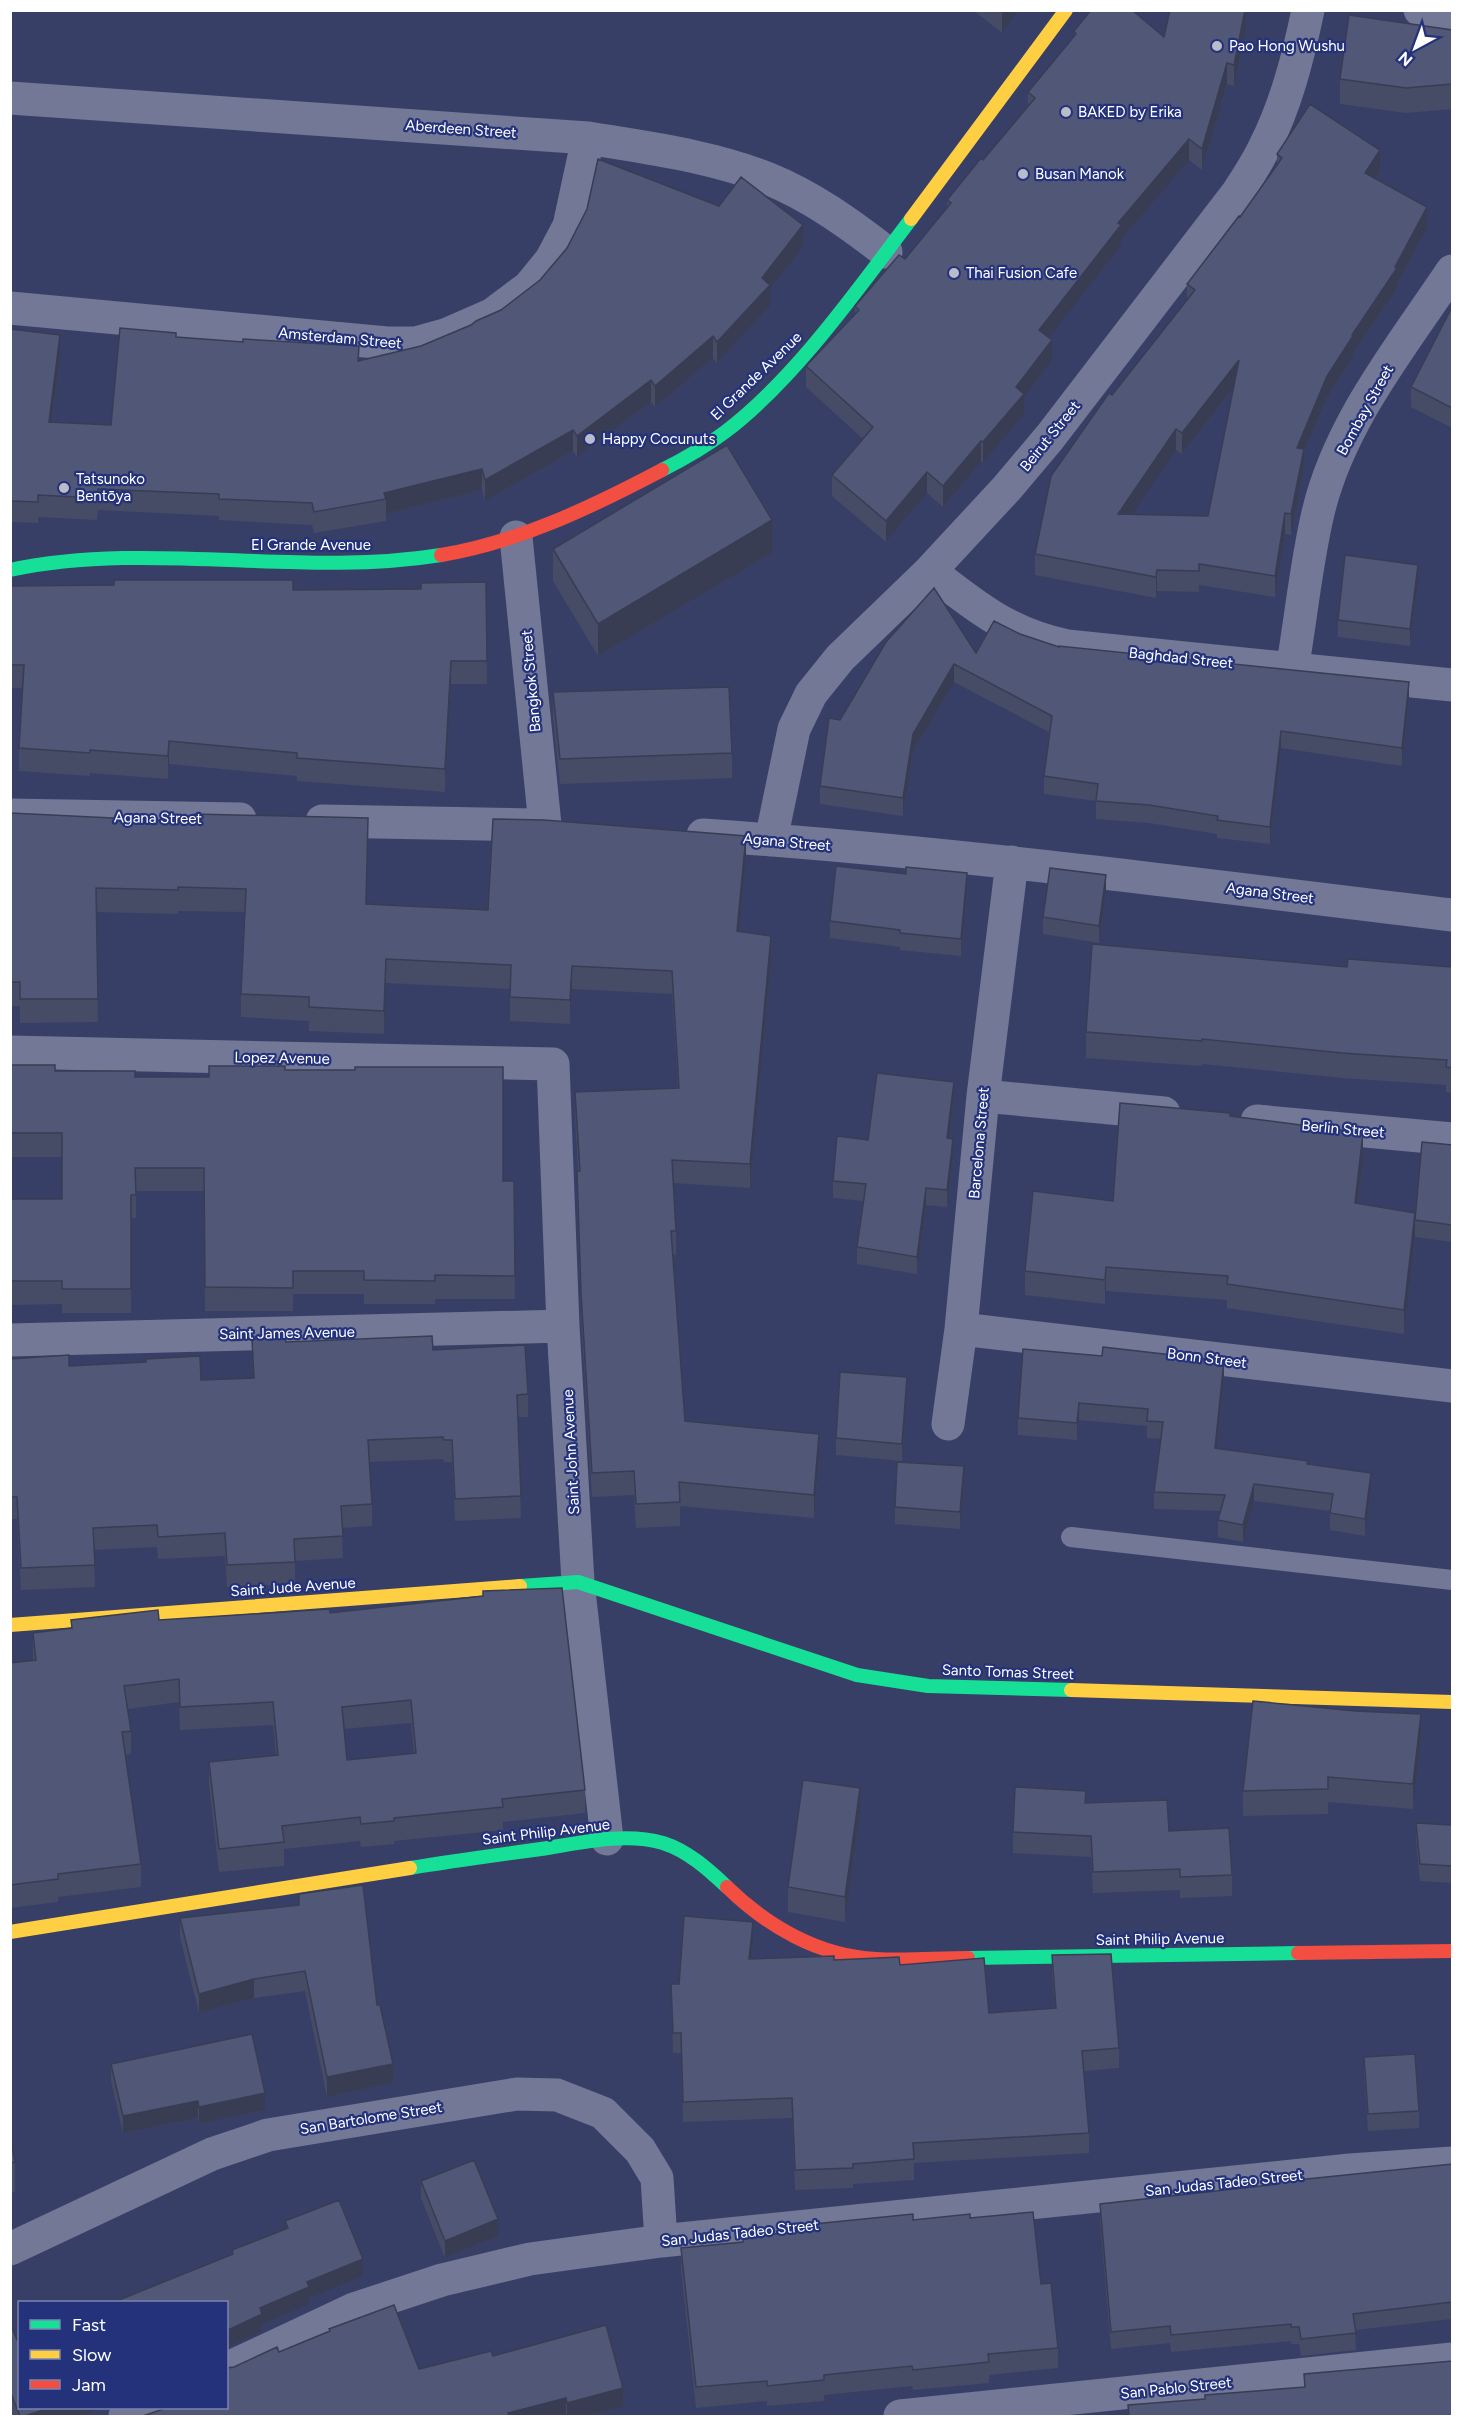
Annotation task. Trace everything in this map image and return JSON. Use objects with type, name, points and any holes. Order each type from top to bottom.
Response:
[{"type":"street","name":"El Grande Avenue","points":[[10,570],[44,562],[98,557],[377,562],[444,556],[516,537],[603,503],[674,464],[732,426],[804,357],[886,252],[1066,10]]},
{"type":"street","name":"Beirut Street","points":[[771,840],[794,729],[811,694],[840,658],[969,531],[1050,437],[1238,192],[1264,149],[1286,99],[1308,10]]},
{"type":"street","points":[[1420,10],[1452,13]]},
{"type":"street","name":"Aberdeen Street","points":[[10,98],[588,138],[728,165],[770,179],[817,204],[855,228],[886,252]]},
{"type":"street","name":"Amsterdam Street","points":[[10,308],[387,343],[416,343],[445,335],[493,314],[529,287],[551,260],[569,226],[588,138]]},
{"type":"street","name":"Bombay Street","points":[[1292,670],[1318,512],[1333,471],[1348,434],[1374,388],[1452,271]]},
{"type":"street","name":"Bangkok Street","points":[[516,537],[545,825]]},
{"type":"street","name":"Baghdad Street","points":[[930,571],[996,620],[1038,640],[1067,646],[1452,686]]},
{"type":"street","name":"Agana Street","points":[[10,815],[579,827]]},
{"type":"street","name":"Agana Street","points":[[671,833],[1012,862],[1452,915]]},
{"type":"street","name":"Barcelona Street","points":[[948,1424],[961,1329],[983,1096],[1012,862]]},
{"type":"street","name":"Lopez Avenue","points":[[10,1052],[553,1064]]},
{"type":"street","name":"Saint John Avenue","points":[[553,1064],[563,1326],[579,1582],[607,1839]]},
{"type":"street","points":[[983,1096],[1191,1115]]},
{"type":"street","name":"Berlin Street","points":[[1226,1118],[1452,1139]]},
{"type":"street","name":"Saint James Avenue","points":[[10,1340],[563,1326]]},
{"type":"street","name":"Bonn Street","points":[[961,1329],[1452,1386]]},
{"type":"street","name":"Saint Jude Avenue","points":[[10,1625],[579,1582]]},
{"type":"street","name":"Santo Tomas Street","points":[[579,1582],[857,1675],[928,1686],[1452,1701]]},
{"type":"street","name":"Saint Philip Avenue","points":[[10,1932],[381,1872],[607,1839],[666,1844],[693,1859],[771,1924],[837,1952],[875,1959],[1452,1951]]},
{"type":"street","name":"San Bartolome Street","points":[[10,2248],[212,2154],[268,2135],[517,2094],[557,2095],[603,2113],[640,2150],[657,2178],[661,2241]]},
{"type":"street","name":"San Judas Tadeo Street","points":[[228,2368],[354,2309],[442,2280],[530,2259],[661,2241],[1350,2170],[1452,2163]]},
{"type":"street","name":"San Pablo Street","points":[[900,2416],[1452,2359]]},
{"type":"street","points":[[125,2416],[142,2409]]},
{"type":"lane","points":[[1071,1537],[1452,1580]]},
{"type":"building","points":[[1091,10],[1132,10],[1164,37],[1170,10],[1245,10],[1234,65],[1227,63],[1202,149],[1189,139],[1118,223],[1121,225],[1039,330],[1052,340],[1016,387],[1024,394],[943,486],[927,472],[886,521],[832,475],[873,427],[806,366],[859,310],[855,306],[899,255],[905,259],[951,203],[947,200],[1035,98],[1028,92],[1076,34],[1074,31]]},
{"type":"building","points":[[1349,15],[1452,30],[1452,84],[1406,88],[1340,79]]},
{"type":"building","points":[[1310,104],[1380,150],[1365,173],[1427,207],[1395,267],[1397,268],[1327,376],[1297,448],[1304,449],[1291,514],[1285,513],[1275,576],[1199,564],[1199,571],[1157,570],[1156,577],[1035,554],[1051,476],[1109,393],[1112,395],[1195,290],[1187,284],[1240,217],[1282,158],[1277,154]],"holes":[[[1239,360],[1208,516],[1118,514],[1176,429],[1182,433]]]},
{"type":"building","points":[[598,159],[719,206],[741,177],[803,225],[762,278],[770,285],[717,342],[713,336],[655,386],[651,380],[577,436],[573,430],[485,480],[482,469],[384,493],[386,499],[314,512],[312,503],[219,499],[219,494],[98,489],[97,498],[38,495],[38,502],[10,501],[10,329],[60,335],[49,422],[111,425],[120,328],[176,333],[176,337],[359,346],[358,361],[421,346],[501,310],[540,280],[567,248],[587,209]]},
{"type":"building","points":[[1452,307],[1452,408],[1411,387]]},
{"type":"building","points":[[727,445],[772,520],[598,624],[553,549]]},
{"type":"building","points":[[1345,555],[1418,565],[1410,629],[1338,620]]},
{"type":"building","points":[[114,580],[293,580],[293,590],[421,589],[421,583],[486,582],[487,661],[451,661],[445,769],[297,758],[297,753],[169,741],[168,756],[90,750],[90,753],[19,748],[24,665],[10,665],[10,586],[114,585]]},
{"type":"building","points":[[934,588],[976,653],[994,621],[1020,634],[1059,647],[1409,682],[1402,748],[1281,731],[1270,827],[1217,820],[1218,816],[1149,805],[1096,801],[1098,784],[1044,776],[1052,716],[954,664],[913,734],[903,798],[820,786],[829,718],[840,720],[886,642]]},
{"type":"building","points":[[729,687],[732,753],[560,759],[553,692]]},
{"type":"building","points":[[10,813],[195,822],[195,814],[368,818],[366,904],[488,910],[493,819],[544,820],[746,836],[737,931],[771,936],[750,1164],[672,1160],[676,1231],[671,1231],[685,1421],[819,1434],[814,1495],[679,1482],[680,1502],[636,1504],[634,1471],[592,1473],[581,1293],[577,1171],[580,1171],[575,1092],[679,1088],[672,971],[572,966],[570,1000],[510,997],[511,965],[386,959],[384,1011],[309,1007],[309,997],[241,994],[246,889],[96,888],[98,999],[20,999],[20,982],[10,982]]},
{"type":"building","points":[[836,866],[906,874],[906,867],[967,873],[961,939],[900,933],[900,930],[830,921]]},
{"type":"building","points":[[1050,868],[1106,875],[1099,926],[1043,917]]},
{"type":"building","points":[[1092,944],[1347,967],[1348,959],[1452,967],[1452,1068],[1446,1067],[1447,1060],[1342,1053],[1202,1039],[1202,1041],[1086,1032]]},
{"type":"building","points":[[10,1065],[55,1065],[55,1071],[135,1071],[135,1077],[209,1077],[209,1066],[285,1066],[285,1070],[355,1070],[355,1067],[503,1067],[503,1181],[514,1181],[515,1276],[435,1275],[435,1281],[364,1280],[364,1271],[293,1271],[293,1288],[205,1287],[204,1168],[135,1168],[136,1195],[131,1195],[131,1289],[62,1289],[62,1281],[10,1281],[10,1199],[62,1199],[62,1133],[10,1133]]},
{"type":"building","points":[[877,1073],[954,1082],[947,1138],[953,1139],[947,1190],[926,1188],[917,1257],[857,1247],[866,1184],[833,1181],[837,1136],[868,1140]]},
{"type":"building","points":[[1120,1103],[1230,1113],[1230,1116],[1363,1133],[1355,1203],[1415,1213],[1404,1310],[1227,1284],[1228,1276],[1106,1267],[1105,1280],[1025,1271],[1033,1191],[1113,1201]]},
{"type":"building","points":[[1422,1142],[1452,1145],[1452,1225],[1415,1220]]},
{"type":"building","points":[[432,1336],[433,1350],[525,1345],[528,1394],[517,1395],[521,1496],[455,1499],[452,1440],[444,1440],[443,1437],[368,1440],[372,1504],[341,1506],[343,1536],[294,1539],[295,1562],[227,1565],[225,1533],[158,1537],[157,1525],[93,1528],[95,1565],[21,1568],[17,1497],[10,1497],[10,1359],[69,1355],[69,1366],[146,1362],[146,1359],[200,1356],[201,1380],[254,1378],[252,1339],[285,1337],[286,1342]]},
{"type":"building","points":[[1103,1347],[1224,1361],[1215,1448],[1308,1461],[1307,1464],[1371,1473],[1365,1519],[1330,1513],[1333,1494],[1254,1484],[1243,1525],[1218,1520],[1225,1495],[1154,1492],[1163,1422],[1147,1421],[1148,1409],[1079,1403],[1077,1423],[1018,1418],[1023,1349],[1102,1356]]},
{"type":"building","points":[[840,1372],[907,1377],[902,1444],[836,1438]]},
{"type":"building","points":[[897,1462],[964,1466],[960,1512],[895,1507]]},
{"type":"building","points":[[562,1588],[585,1790],[502,1799],[503,1807],[394,1818],[394,1821],[361,1824],[360,1817],[282,1826],[284,1842],[219,1849],[209,1762],[278,1755],[273,1702],[180,1707],[179,1679],[124,1686],[131,1731],[122,1732],[141,1864],[58,1874],[58,1879],[10,1885],[10,1663],[36,1660],[33,1633],[72,1628],[71,1620],[158,1610],[159,1620],[330,1609],[330,1613],[483,1596],[483,1591]],"holes":[[[411,1700],[416,1753],[347,1760],[342,1707]]]},
{"type":"building","points":[[1253,1701],[1355,1711],[1421,1714],[1413,1784],[1328,1777],[1328,1789],[1243,1791]]},
{"type":"building","points":[[803,1780],[860,1788],[845,1897],[788,1887]]},
{"type":"building","points":[[1015,1787],[1086,1791],[1085,1803],[1167,1800],[1169,1831],[1229,1828],[1232,1875],[1180,1877],[1180,1869],[1093,1872],[1091,1836],[1013,1832]]},
{"type":"building","points":[[1416,1823],[1452,1825],[1452,1866],[1420,1864]]},
{"type":"building","points":[[363,1885],[377,2005],[380,2005],[393,2064],[327,2077],[305,1971],[254,1979],[199,1994],[180,1918],[299,1905],[299,1894]]},
{"type":"building","points":[[684,1916],[753,1922],[749,1959],[834,1956],[834,1960],[899,1957],[900,1965],[984,1958],[989,2013],[1056,2008],[1052,1955],[1111,1954],[1119,2048],[1082,2051],[1089,2133],[913,2143],[914,2159],[853,2164],[853,2168],[795,2170],[792,2098],[683,2102],[681,2033],[673,2033],[671,1984],[679,1984]]},
{"type":"building","points":[[252,2034],[265,2093],[199,2107],[198,2101],[123,2116],[111,2064]]},
{"type":"building","points":[[1415,2054],[1419,2111],[1368,2114],[1364,2057]]},
{"type":"building","points":[[10,2138],[15,2162],[10,2163]]},
{"type":"building","points":[[474,2160],[498,2219],[445,2241],[421,2181]]},
{"type":"building","points":[[1452,2164],[1452,2302],[1353,2314],[1356,2333],[1301,2339],[1299,2327],[1291,2327],[1291,2324],[1171,2335],[1170,2326],[1111,2332],[1100,2204]]},
{"type":"building","points":[[339,2200],[363,2259],[307,2282],[309,2287],[260,2308],[262,2314],[228,2330],[228,2301],[119,2300],[233,2254],[232,2250],[288,2228],[285,2221]]},
{"type":"building","points":[[1033,2212],[1041,2284],[1051,2283],[1058,2348],[988,2354],[989,2362],[913,2370],[912,2366],[824,2375],[824,2380],[767,2386],[767,2381],[696,2387],[681,2248],[743,2242],[743,2237],[805,2231],[804,2225],[913,2214],[913,2220],[970,2214],[970,2218]]},
{"type":"building","points":[[394,2305],[419,2369],[491,2351],[493,2356],[606,2325],[623,2388],[567,2403],[566,2398],[508,2413],[509,2416],[143,2416],[163,2409],[228,2409],[228,2368],[277,2347],[279,2352],[330,2331],[329,2329]]},
{"type":"building","points":[[10,2323],[18,2340],[18,2409],[46,2409],[20,2416],[10,2391]]},
{"type":"building","points":[[1452,2361],[1452,2416],[1129,2416],[1128,2405],[1205,2399],[1205,2395],[1305,2387],[1304,2374]]},
{"type":"traffic: fast","points":[[662,470],[725,432],[751,411],[776,386],[824,332],[911,219]]},
{"type":"traffic: fast","points":[[10,570],[63,562],[117,558],[333,563],[387,561],[441,555]]},
{"type":"traffic: fast","points":[[520,1586],[578,1582],[857,1675],[928,1686],[1071,1690]]},
{"type":"traffic: fast","points":[[410,1868],[586,1842],[633,1838],[672,1846],[705,1867],[727,1887]]},
{"type":"traffic: fast","points":[[968,1958],[1298,1953]]},
{"type":"traffic: slow","points":[[911,219],[1066,10]]},
{"type":"traffic: slow","points":[[10,1625],[520,1586]]},
{"type":"traffic: slow","points":[[1071,1690],[1452,1702]]},
{"type":"traffic: slow","points":[[10,1932],[410,1868]]},
{"type":"traffic: jam","points":[[441,555],[499,541],[554,522],[662,470]]},
{"type":"traffic: jam","points":[[727,1887],[776,1926],[834,1952],[855,1957],[887,1960],[968,1958]]},
{"type":"traffic: jam","points":[[1298,1953],[1452,1951]]},
{"type":"place","name":"Pao Hong Wushu","points":[[1217,46]]},
{"type":"place","name":"BAKED by Erika","points":[[1066,112]]},
{"type":"place","name":"Busan Manok","points":[[1023,174]]},
{"type":"place","name":"Thai Fusion Cafe","points":[[954,273]]},
{"type":"place","name":"Happy Cocunuts","points":[[590,439]]},
{"type":"place","name":"Tatsunoko Bentōya","points":[[64,488]]}]
